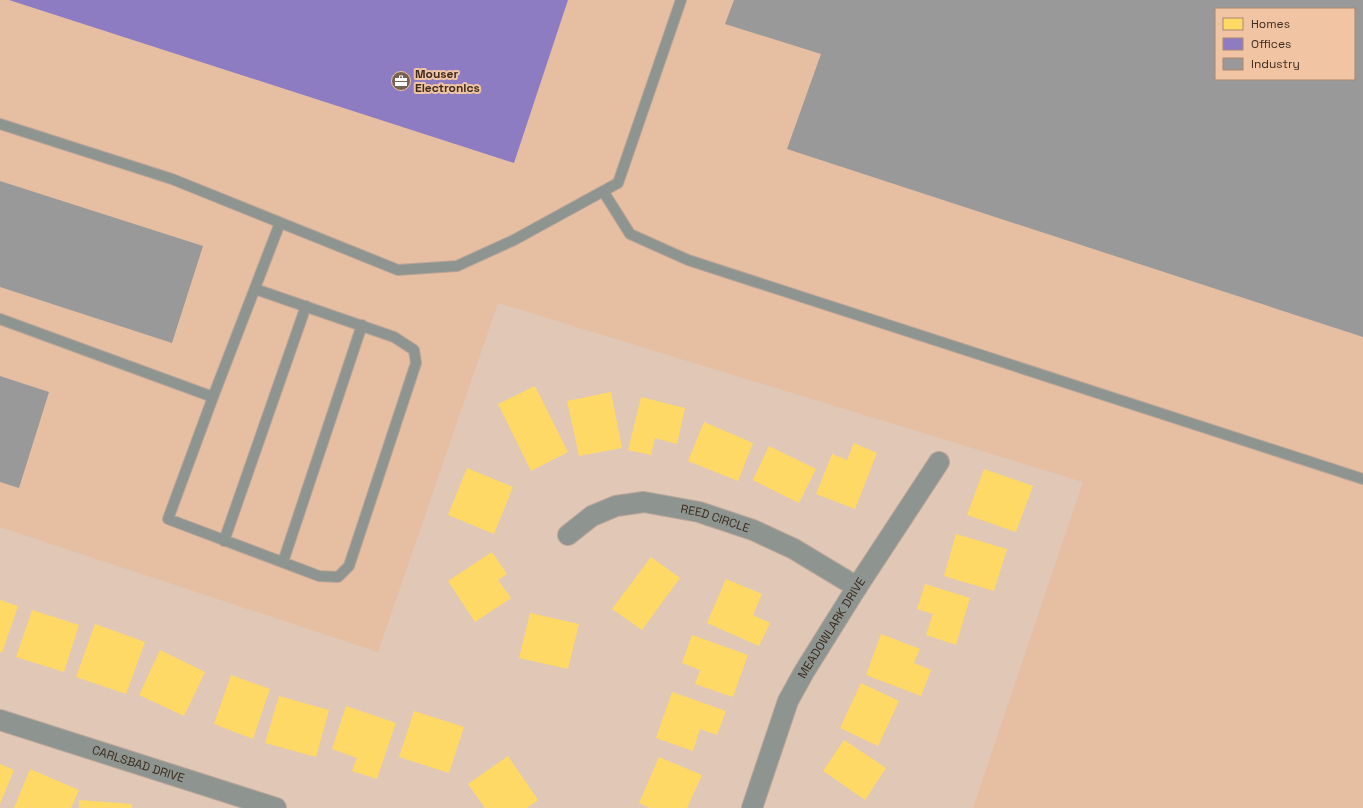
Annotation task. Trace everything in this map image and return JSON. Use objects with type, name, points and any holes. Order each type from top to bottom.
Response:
[{"type":"street","name":"MEADOWLARK DRIVE","points":[[752,808],[788,702],[804,672],[857,587],[939,462]]},
{"type":"street","name":"REED CIRCLE","points":[[568,535],[592,516],[616,506],[644,502],[699,512],[753,530],[794,549],[857,587]]},
{"type":"street","name":"CARLSBAD DRIVE","points":[[0,720],[276,808]]},
{"type":"lane","points":[[0,124],[172,179],[398,270],[457,266],[514,240],[618,183],[681,0]]},
{"type":"lane","points":[[603,191],[630,234],[688,260],[1363,479]]},
{"type":"lane","points":[[255,289],[394,337],[414,350],[416,363],[352,559],[349,566],[338,577],[319,576],[168,520],[213,397],[280,223]]},
{"type":"lane","points":[[224,541],[306,306]]},
{"type":"lane","points":[[0,319],[213,397]]},
{"type":"lane","points":[[283,562],[362,325]]},
{"type":"shaded area","points":[[0,0],[1363,0],[1363,808],[973,808],[1083,482],[498,303],[378,652],[0,527]]},
{"type":"building: Homes","points":[[535,386],[568,452],[531,471],[498,404]]},
{"type":"building: Homes","points":[[611,392],[622,448],[579,456],[567,401]]},
{"type":"building: Homes","points":[[641,397],[685,408],[677,444],[655,438],[651,455],[628,450]]},
{"type":"building: Homes","points":[[704,422],[753,443],[738,481],[688,461]]},
{"type":"building: Homes","points":[[854,443],[877,453],[855,509],[816,494],[832,454],[847,460]]},
{"type":"building: Homes","points":[[769,446],[816,469],[799,503],[753,480]]},
{"type":"building: Homes","points":[[467,468],[513,487],[494,534],[448,515]]},
{"type":"building: Homes","points":[[984,469],[1033,486],[1016,532],[967,515]]},
{"type":"building: Homes","points":[[956,534],[1007,549],[994,591],[944,576]]},
{"type":"building: Homes","points":[[492,552],[507,574],[498,580],[511,598],[475,622],[448,581]]},
{"type":"building: Homes","points":[[651,557],[680,578],[642,630],[612,609]]},
{"type":"building: Homes","points":[[726,579],[762,594],[753,615],[770,623],[759,646],[707,623]]},
{"type":"building: Homes","points":[[925,584],[970,598],[956,645],[926,635],[933,614],[917,609]]},
{"type":"building: Homes","points":[[0,600],[18,606],[2,653],[0,652]]},
{"type":"building: Homes","points":[[32,610],[79,625],[64,672],[16,657]]},
{"type":"building: Homes","points":[[530,613],[579,624],[568,669],[519,658]]},
{"type":"building: Homes","points":[[95,624],[145,642],[126,694],[76,677]]},
{"type":"building: Homes","points":[[881,634],[920,649],[914,663],[931,670],[921,696],[866,675]]},
{"type":"building: Homes","points":[[692,635],[748,655],[733,697],[695,684],[700,670],[682,663]]},
{"type":"building: Homes","points":[[160,650],[205,672],[184,716],[139,695]]},
{"type":"building: Homes","points":[[231,675],[270,689],[253,739],[214,724]]},
{"type":"building: Homes","points":[[861,683],[899,701],[878,746],[840,728]]},
{"type":"building: Homes","points":[[672,692],[726,711],[717,735],[700,729],[693,751],[656,738]]},
{"type":"building: Homes","points":[[279,696],[329,710],[316,757],[265,743]]},
{"type":"building: Homes","points":[[346,706],[396,723],[377,779],[352,771],[357,758],[332,749]]},
{"type":"building: Homes","points":[[414,711],[464,727],[449,773],[399,757]]},
{"type":"building: Homes","points":[[844,740],[886,768],[865,800],[823,771]]},
{"type":"building: Homes","points":[[508,756],[538,800],[527,808],[485,808],[468,784]]},
{"type":"building: Homes","points":[[659,757],[702,775],[687,808],[650,808],[639,803]]},
{"type":"building: Homes","points":[[0,764],[14,770],[0,804]]},
{"type":"building: Homes","points":[[30,769],[79,790],[71,808],[14,808]]},
{"type":"building: Homes","points":[[79,800],[132,804],[132,808],[79,808]]},
{"type":"building: Offices","name":"Mouser Electronics","points":[[9,0],[568,0],[514,163]]},
{"type":"building: Industry","points":[[734,0],[1363,0],[1363,337],[787,149],[821,54],[725,24]]},
{"type":"building: Industry","points":[[0,181],[203,246],[172,343],[0,287]]},
{"type":"building: Industry","points":[[0,376],[49,392],[19,488],[0,482]]},
{"type":"place","name":"Mouser Electronics","points":[[401,81]]}]
